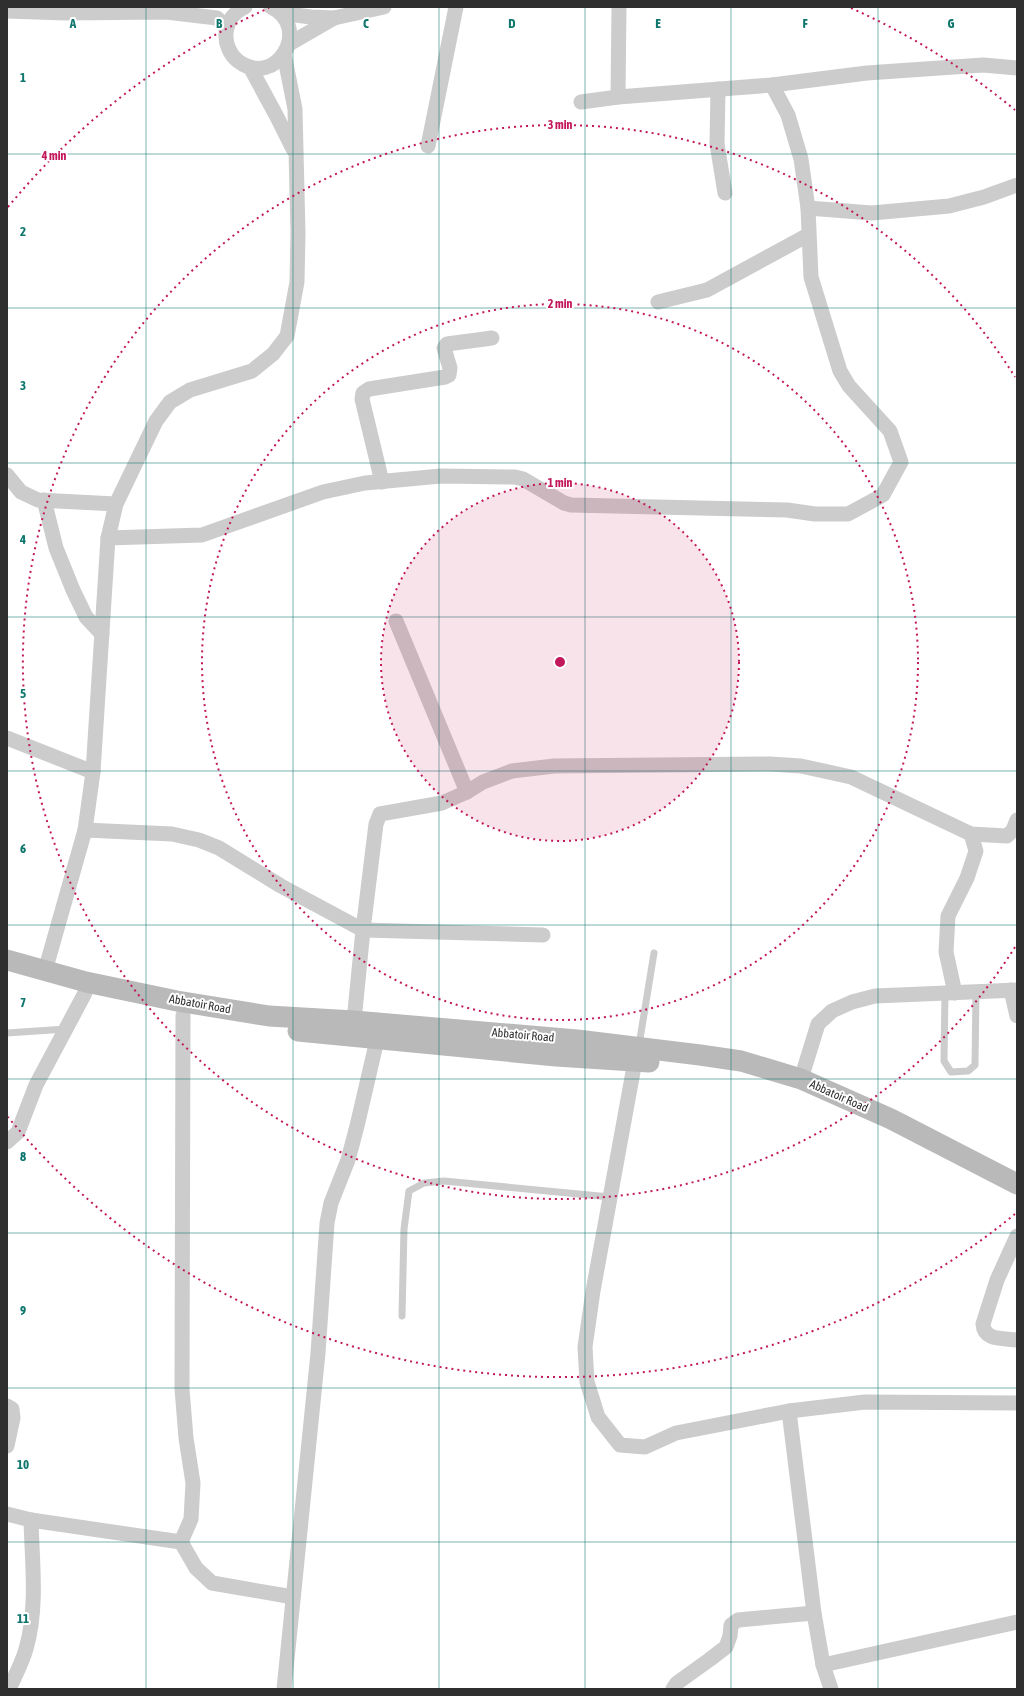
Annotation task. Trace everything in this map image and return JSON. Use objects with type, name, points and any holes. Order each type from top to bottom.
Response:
[{"type":"street","points":[[276,10],[311,17],[334,18],[384,7]]},
{"type":"street","points":[[428,146],[456,7]]},
{"type":"street","points":[[618,97],[619,7]]},
{"type":"street","points":[[238,9],[227,28],[227,45],[235,59],[250,67],[266,67],[274,64],[286,49],[334,18]]},
{"type":"street","points":[[45,971],[85,830],[93,772],[108,538],[116,504],[156,421],[170,402],[190,390],[252,371],[273,354],[286,336],[297,282],[298,233],[295,109],[286,49],[290,36],[289,28],[286,20],[276,10]]},
{"type":"street","points":[[7,12],[166,12],[216,18],[227,28]]},
{"type":"street","points":[[581,102],[618,97],[772,85],[867,73],[983,65],[1017,68]]},
{"type":"street","points":[[250,67],[295,153]]},
{"type":"street","points":[[108,538],[202,535],[323,492],[382,482],[441,476],[514,477],[523,479],[557,499],[571,505],[787,510],[815,514],[848,514],[883,496],[901,462],[890,431],[848,386],[840,371],[811,277],[808,208],[801,159],[788,115],[772,85]]},
{"type":"street","points":[[718,89],[717,144],[725,193]]},
{"type":"street","points":[[808,208],[872,213],[949,206],[984,197],[1017,185]]},
{"type":"street","points":[[658,302],[713,287],[808,235]]},
{"type":"street","points":[[382,482],[362,399],[364,393],[369,388],[445,377],[449,375],[450,368],[444,348],[447,344],[492,338]]},
{"type":"street","points":[[7,475],[21,492],[38,500],[116,504]]},
{"type":"street","points":[[44,500],[56,548],[73,590],[86,617],[102,634]]},
{"type":"street","points":[[396,621],[467,792]]},
{"type":"street","points":[[7,738],[93,772]]},
{"type":"street","points":[[354,1021],[376,824],[380,814],[442,803],[467,792],[483,782],[512,771],[554,766],[770,764],[801,766],[851,777],[971,834],[1007,836],[1013,830],[1017,820]]},
{"type":"street","points":[[85,830],[172,834],[200,840],[219,848],[281,886],[363,930],[543,936]]},
{"type":"street","points":[[950,993],[946,952],[948,916],[967,878],[976,851],[971,834]]},
{"type":"street","name":"Abbatoir Road","points":[[7,960],[86,982],[178,1001],[269,1016],[354,1021],[577,1040],[673,1063],[770,1081],[816,1093],[836,1101],[970,1166],[1017,1192]]},
{"type":"street","name":"Abbatoir Road","points":[[7,974],[212,1022],[377,1040],[556,1056],[637,1054],[740,1061],[802,1079],[891,1119],[1017,1184]]},
{"type":"street","points":[[802,1079],[818,1024],[832,1011],[852,1002],[875,996],[1014,990],[1017,1016]]},
{"type":"street","points":[[7,1142],[18,1132],[36,1085],[85,993]]},
{"type":"street","points":[[181,1542],[191,1519],[193,1483],[186,1438],[182,1389],[183,1016]]},
{"type":"street","points":[[284,1689],[318,1353],[327,1223],[331,1203],[348,1160],[356,1133],[377,1040]]},
{"type":"street","points":[[637,1054],[593,1291],[585,1347],[587,1382],[598,1417],[620,1445],[645,1447],[676,1433],[789,1411],[865,1402],[1017,1403]]},
{"type":"street","points":[[1017,1236],[997,1280],[983,1324],[983,1331],[988,1336],[1017,1340]]},
{"type":"street","points":[[7,1406],[12,1409],[13,1418],[7,1446]]},
{"type":"street","points":[[789,1411],[814,1613],[823,1665],[831,1689]]},
{"type":"street","points":[[7,1514],[31,1520],[181,1542]]},
{"type":"street","points":[[9,1689],[26,1649],[30,1625],[33,1598],[31,1520]]},
{"type":"street","points":[[181,1542],[196,1568],[212,1583],[293,1596]]},
{"type":"street","points":[[673,1689],[677,1682],[710,1660],[726,1647],[730,1636],[731,1625],[738,1620],[814,1613]]},
{"type":"street","points":[[823,1665],[1017,1622]]},
{"type":"lane","points":[[637,1054],[654,953]]},
{"type":"lane","points":[[950,993],[944,1061],[951,1072],[968,1071],[975,1065],[976,992]]},
{"type":"lane","points":[[7,1033],[66,1029]]},
{"type":"lane","points":[[402,1316],[404,1229],[409,1191],[424,1183],[444,1181],[610,1197]]}]
